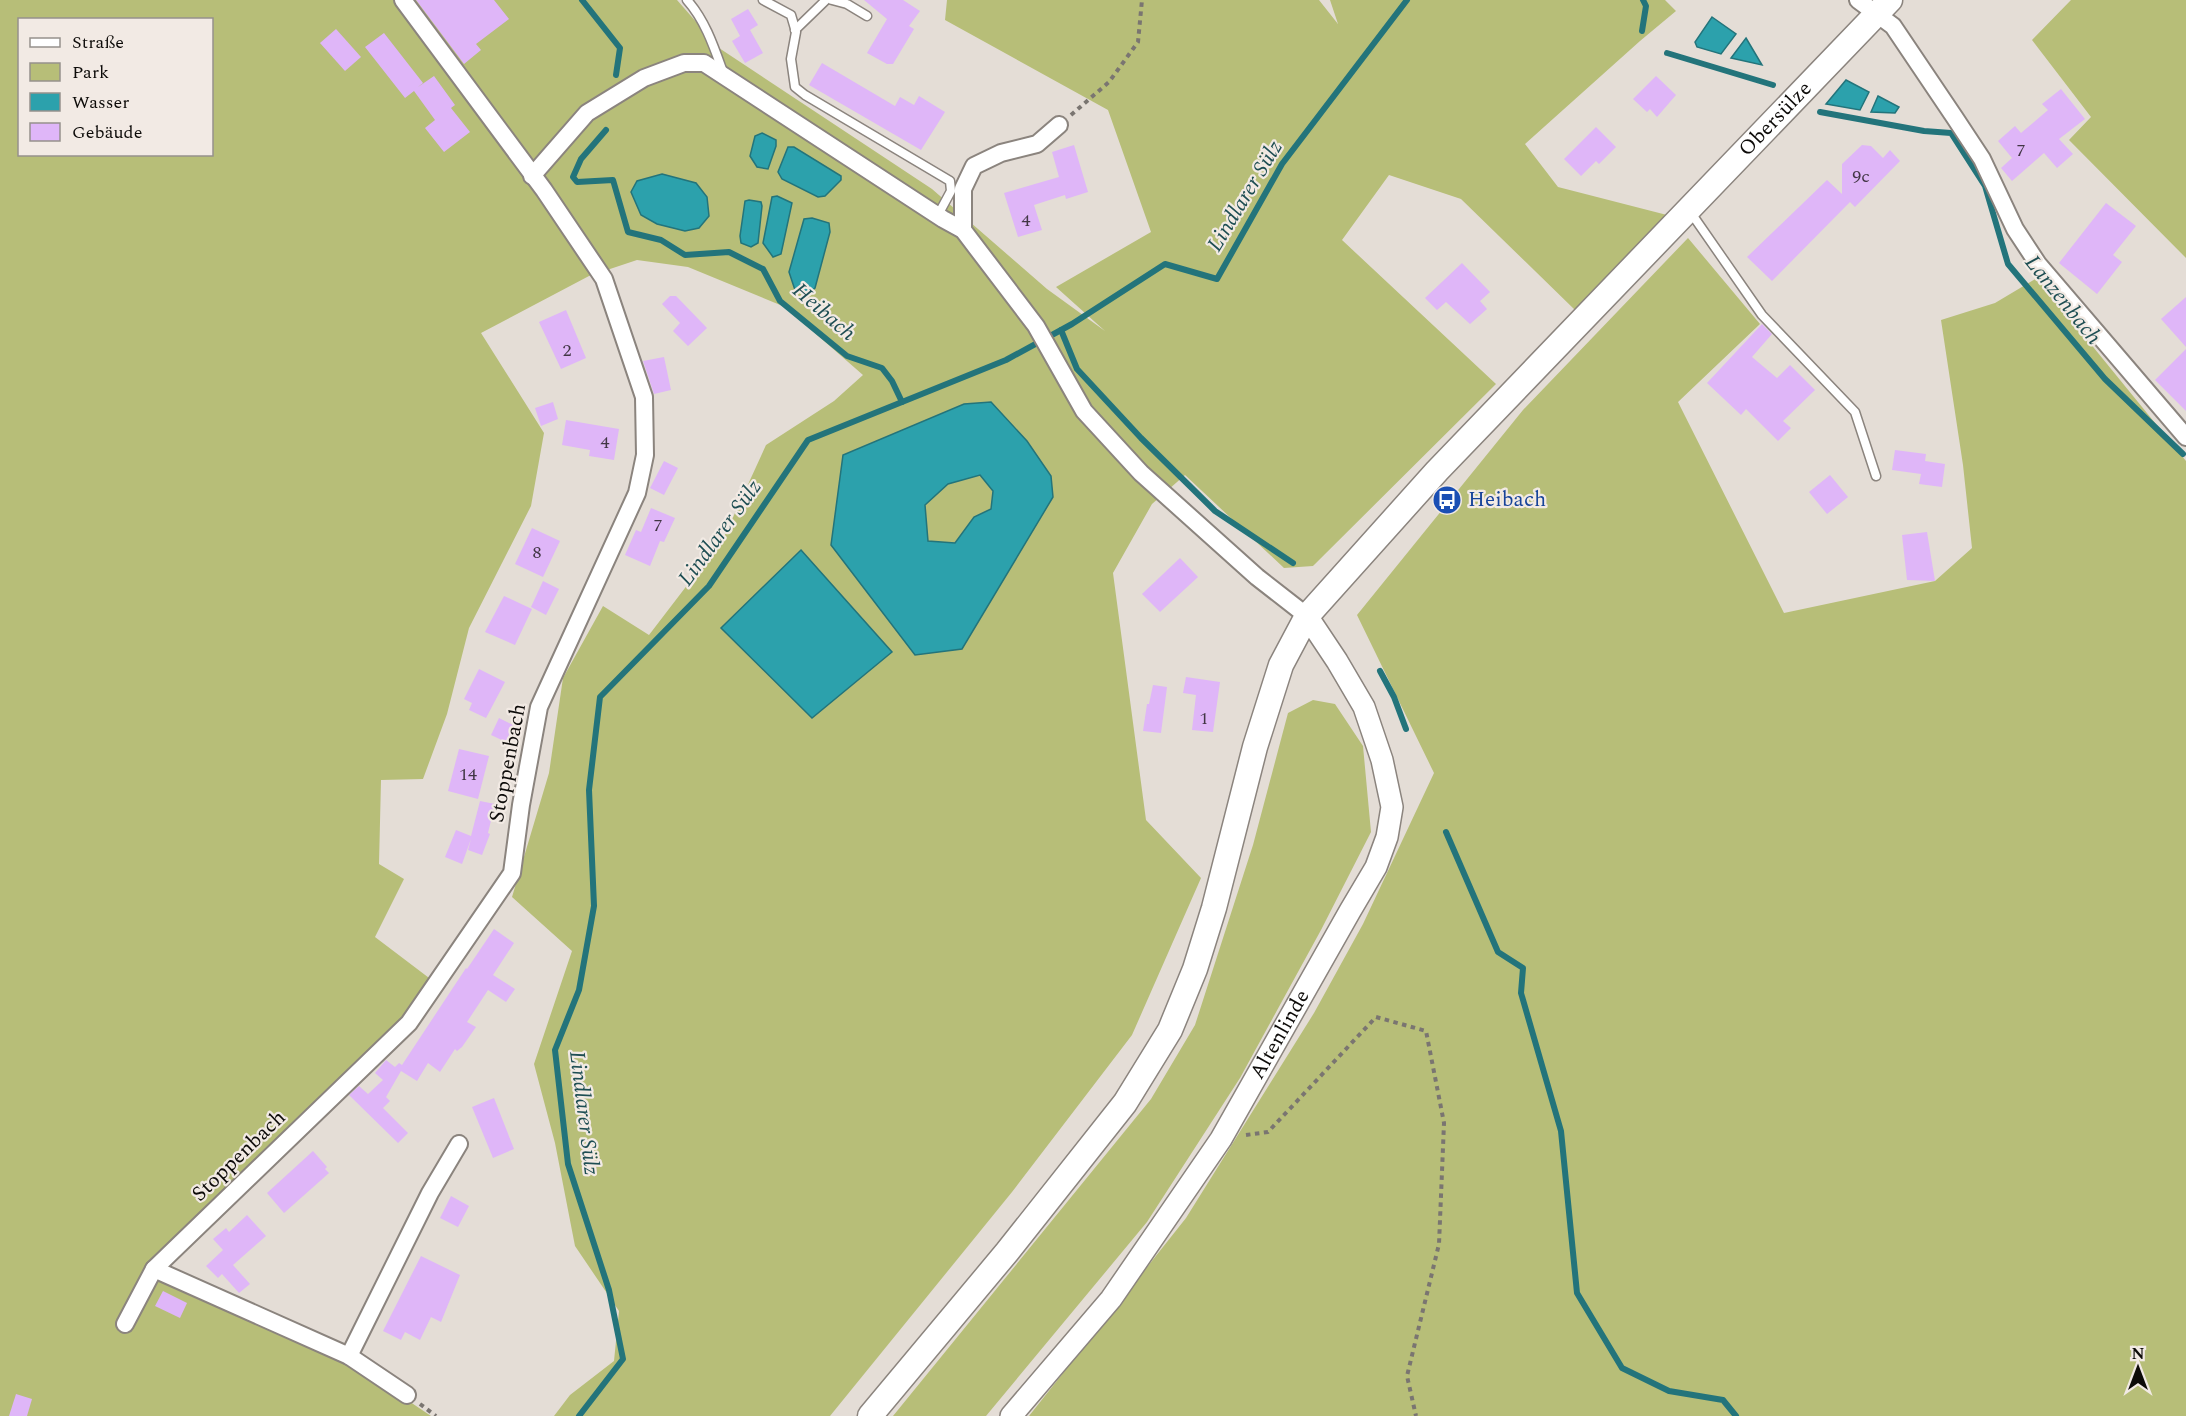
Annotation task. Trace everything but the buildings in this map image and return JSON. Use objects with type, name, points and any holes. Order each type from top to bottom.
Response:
[{"type":"main road","name":"Obersülze","points":[[870,1416],[1007,1252],[1125,1103],[1170,1030],[1195,969],[1214,908],[1255,747],[1281,665],[1307,616],[1437,471],[1681,216],[1875,4]]},
{"type":"street","points":[[403,0],[532,176],[587,113],[644,78],[684,63],[704,63],[963,230],[1036,326],[1084,411],[1141,473],[1257,577],[1307,616]]},
{"type":"street","points":[[1875,4],[1893,26],[1982,159],[2015,229],[2038,264],[2186,437]]},
{"type":"street","points":[[963,230],[963,189],[974,166],[1001,153],[1037,144],[1059,125]]},
{"type":"street","name":"Stoppenbach","points":[[125,1324],[154,1269],[409,1023],[512,873],[521,806],[540,707],[637,492],[645,455],[644,397],[604,279],[544,190],[532,176]]},
{"type":"street","name":"Altenlinde","points":[[1011,1416],[1111,1299],[1221,1139],[1376,867],[1387,837],[1392,807],[1382,760],[1364,707],[1307,616]]},
{"type":"street","points":[[349,1356],[430,1193],[459,1144]]},
{"type":"street","points":[[154,1269],[349,1356],[407,1395]]},
{"type":"lane","points":[[687,0],[695,9],[712,41],[724,76]]},
{"type":"lane","points":[[763,0],[791,15],[795,30],[791,59],[795,87],[950,180],[951,191],[938,215]]},
{"type":"lane","points":[[795,30],[826,0]]},
{"type":"lane","points":[[832,0],[847,4],[867,16]]},
{"type":"lane","points":[[1681,216],[1762,315],[1855,412],[1876,476]]},
{"type":"path","points":[[1059,125],[1109,82],[1138,42],[1142,0]]},
{"type":"path","points":[[1221,1139],[1268,1132],[1376,1017],[1426,1030],[1444,1123],[1439,1244],[1407,1376],[1416,1416]]},
{"type":"green space","points":[[0,0],[677,0],[719,48],[932,189],[1047,289],[1105,331],[1056,287],[1151,232],[1108,110],[945,20],[947,0],[1319,0],[1338,24],[1330,0],[1665,0],[1676,11],[1525,144],[1558,187],[1667,215],[1575,310],[1461,199],[1389,175],[1342,240],[1496,384],[1313,566],[1284,568],[1185,475],[1152,504],[1113,573],[1146,820],[1201,878],[1132,1035],[1012,1192],[830,1416],[554,1416],[570,1395],[614,1361],[619,1311],[575,1246],[555,1143],[534,1064],[572,951],[512,897],[549,773],[563,678],[603,606],[649,635],[724,537],[766,445],[834,401],[863,375],[785,307],[688,267],[637,260],[589,276],[481,333],[544,433],[531,506],[469,628],[447,714],[423,779],[381,780],[379,864],[404,879],[375,937],[437,984],[156,1268],[321,1342],[431,1416],[0,1416]]},
{"type":"green space","points":[[2071,0],[2186,0],[2186,258],[2069,140],[2091,117],[2032,40]]},
{"type":"green space","points":[[1688,238],[1760,324],[1678,402],[1784,613],[1935,581],[1972,548],[1963,465],[1941,320],[1995,303],[2037,278],[2186,461],[2186,1416],[1029,1416],[1186,1218],[1314,1013],[1363,924],[1434,773],[1357,615],[1523,410]]},
{"type":"green space","points":[[1313,700],[1335,704],[1363,746],[1371,832],[1321,930],[1240,1078],[1147,1222],[986,1416],[893,1416],[1151,1099],[1195,1025],[1253,845],[1288,713]]},
{"type":"water","points":[[1712,17],[1736,34],[1721,54],[1697,47],[1695,42]]},
{"type":"water","points":[[1746,38],[1762,65],[1731,58]]},
{"type":"water","points":[[1846,80],[1869,92],[1860,110],[1826,104]]},
{"type":"water","points":[[1878,96],[1899,107],[1895,113],[1871,112]]},
{"type":"water","points":[[762,133],[776,140],[768,169],[757,167],[750,156],[755,136]]},
{"type":"water","points":[[788,147],[794,147],[841,176],[841,180],[825,196],[818,197],[782,179],[778,172]]},
{"type":"water","points":[[662,174],[696,183],[707,197],[709,216],[699,228],[685,231],[657,224],[641,215],[631,192],[637,181]]},
{"type":"water","points":[[777,196],[792,203],[781,254],[773,257],[763,243],[772,197]]},
{"type":"water","points":[[745,201],[761,202],[762,206],[758,243],[751,247],[741,243],[740,236]]},
{"type":"water","points":[[812,218],[829,223],[830,232],[815,288],[810,292],[795,290],[789,272],[804,219]]},
{"type":"water","points":[[991,402],[1027,441],[1051,476],[1053,497],[962,649],[915,655],[831,545],[843,455],[964,404]],"holes":[[[980,475],[993,491],[991,509],[974,517],[955,543],[928,541],[925,505],[948,484]]]},
{"type":"water","points":[[801,550],[892,652],[812,718],[721,628]]},
{"type":"waterway","name":"Heibach","points":[[582,0],[620,48],[616,75]]},
{"type":"waterway","name":"Lindlarer Sülz","points":[[579,1416],[623,1359],[609,1290],[568,1164],[555,1050],[579,990],[594,906],[589,790],[600,697],[709,586],[808,440],[1006,360],[1072,324],[1165,264],[1217,279],[1282,164],[1407,0]]},
{"type":"waterway","name":"Lanzenbach","points":[[1642,31],[1646,6],[1643,0]]},
{"type":"waterway","name":"Lanzenbach","points":[[1667,53],[1773,85]]},
{"type":"waterway","name":"Lanzenbach","points":[[1820,112],[1924,131],[1951,133],[1985,186],[2008,264],[2105,379],[2183,454]]},
{"type":"waterway","name":"Heibach","points":[[606,130],[581,159],[573,177],[577,182],[613,180],[628,232],[661,240],[685,255],[729,252],[763,269],[780,301],[847,356],[882,368],[892,381],[902,402]]},
{"type":"waterway","points":[[1061,330],[1077,369],[1141,438],[1215,511],[1293,563]]},
{"type":"waterway","points":[[1380,671],[1394,697],[1406,729]]},
{"type":"waterway","points":[[1446,832],[1498,952],[1523,968],[1521,993],[1561,1131],[1577,1293],[1622,1368],[1669,1391],[1723,1400],[1736,1416]]},
{"type":"place","name":"Heibach","points":[[1447,500]]}]
